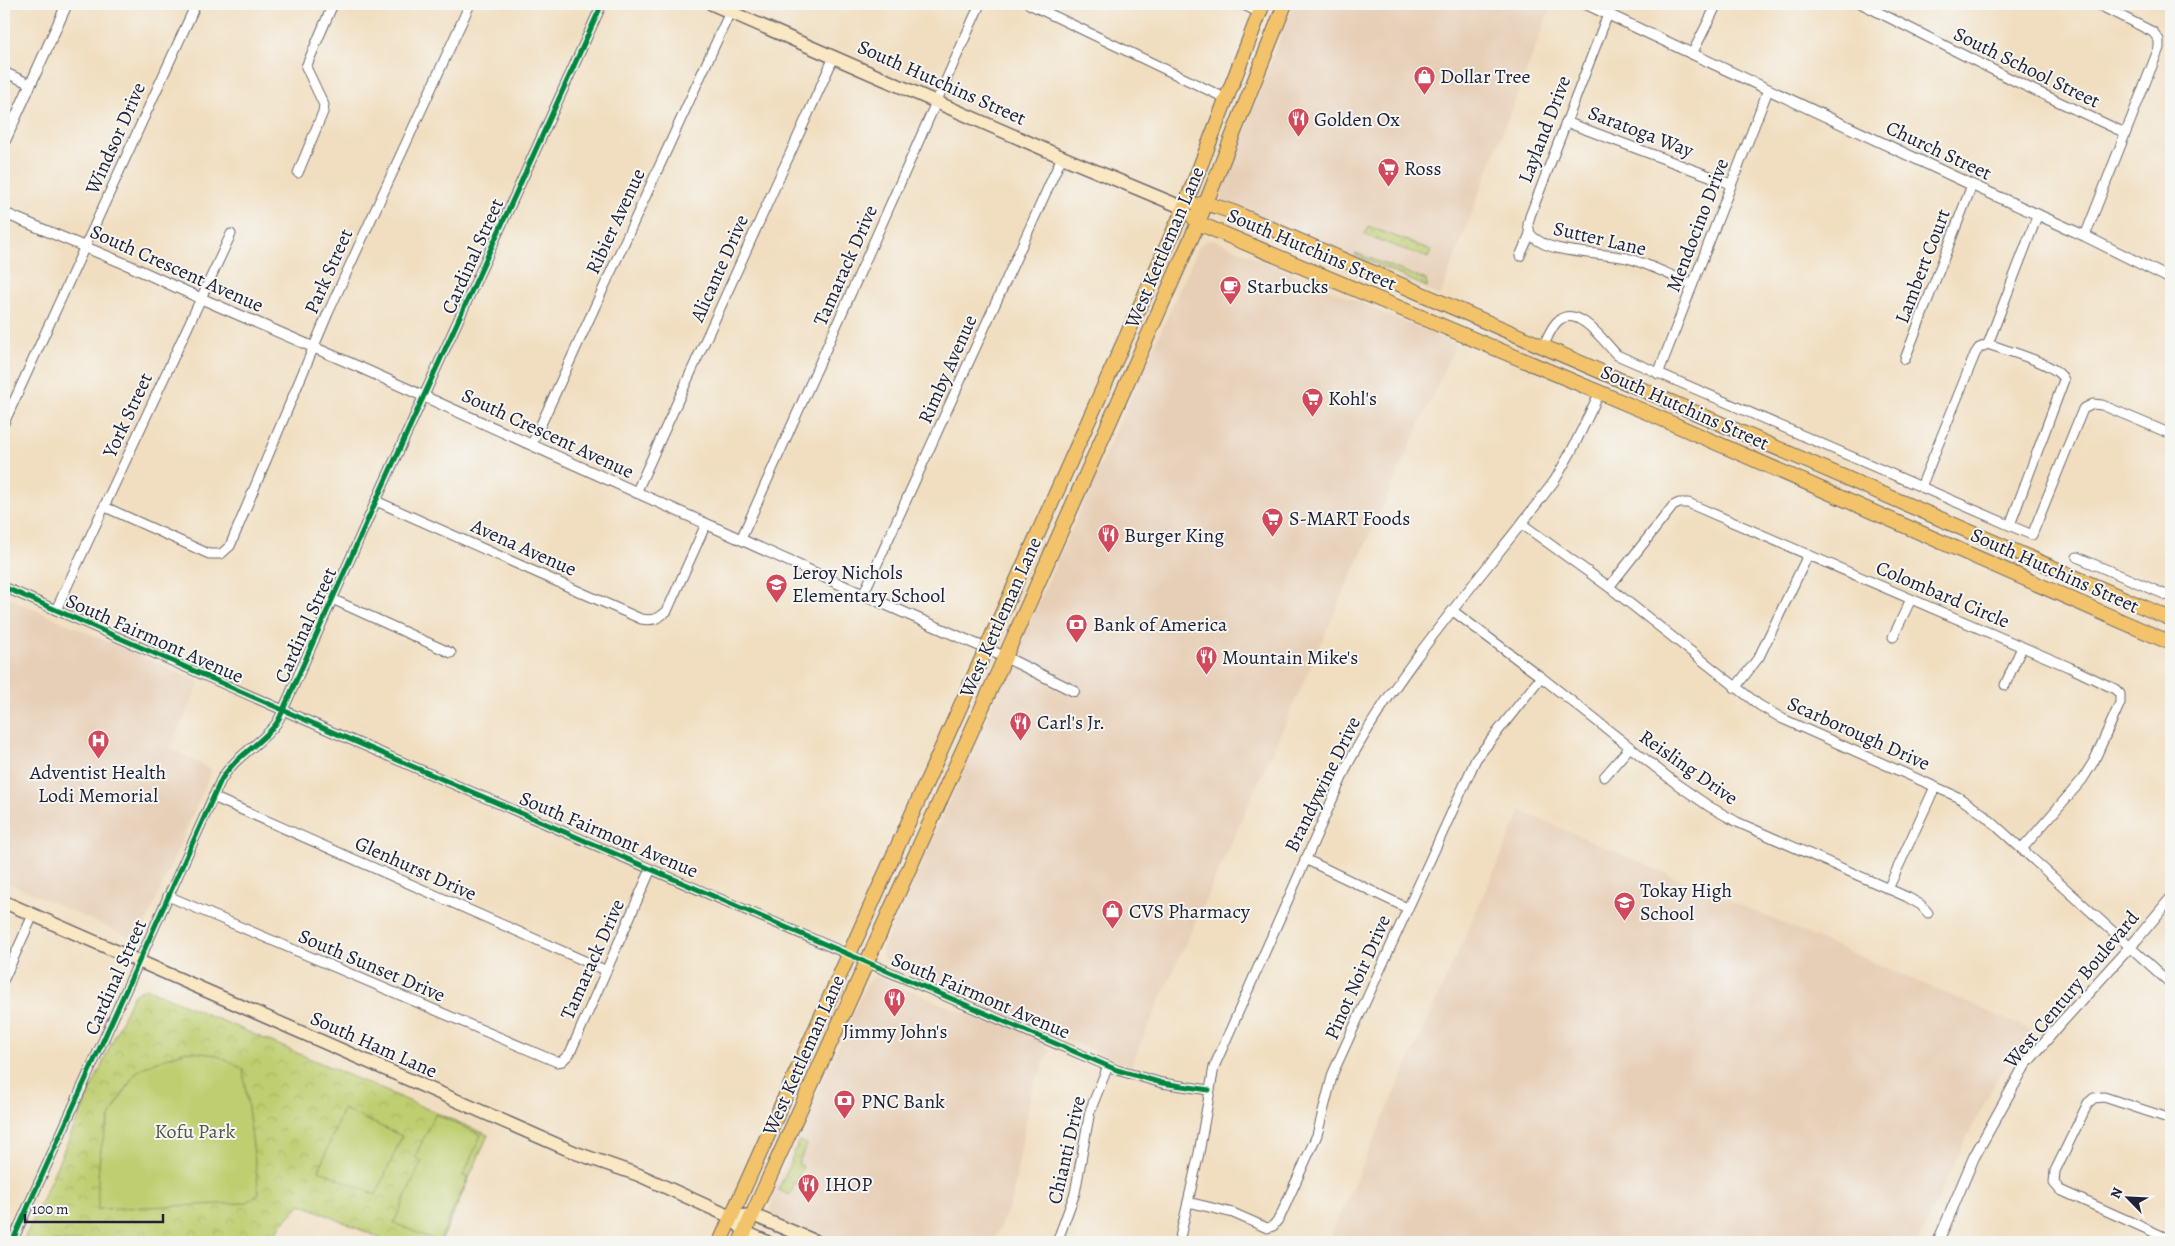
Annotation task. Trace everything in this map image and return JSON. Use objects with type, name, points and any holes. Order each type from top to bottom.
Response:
[{"type":"main road","name":"South Hutchins Street","points":[[712,4],[1062,157],[1184,208],[1198,223],[1600,392],[2171,643]]},
{"type":"main road","name":"West Kettleman Lane","points":[[742,1237],[868,962],[1198,223],[1285,4]]},
{"type":"main road","name":"West Kettleman Lane","points":[[720,1242],[1184,208],[1261,8]]},
{"type":"main road","name":"South Hutchins Street","points":[[1184,208],[1205,204],[1233,212],[2171,619]]},
{"type":"main road","points":[[1342,283],[1349,278],[1359,276],[1381,277]]},
{"type":"main road","points":[[1107,380],[1106,401],[1110,421]]},
{"type":"main road","name":"South Ham Lane","points":[[4,902],[576,1153],[638,1175],[731,1217],[753,1215],[817,1242]]},
{"type":"main road","name":"South Ham Lane","points":[[731,1217],[742,1237],[767,1242]]},
{"type":"street","points":[[4,143],[67,4]]},
{"type":"street","name":"Windsor Drive","points":[[4,423],[196,4]]},
{"type":"street","points":[[298,173],[324,106],[306,67],[333,4]]},
{"type":"street","name":"Park Street","points":[[105,507],[209,554],[221,554],[230,546],[314,347],[470,4]]},
{"type":"street","name":"Cardinal Street","points":[[12,1242],[212,798],[228,767],[276,724],[283,710],[602,4]]},
{"type":"street","name":"Tamarack Drive","points":[[741,539],[980,4]]},
{"type":"street","points":[[1029,4],[1227,99]]},
{"type":"street","points":[[1242,4],[1261,8]]},
{"type":"street","name":"Church Street","points":[[1586,4],[2085,236],[2169,278]]},
{"type":"street","points":[[1692,54],[1717,4]]},
{"type":"street","name":"South School Street","points":[[1862,4],[2012,80],[2125,133]]},
{"type":"street","points":[[2085,236],[2159,48],[2157,36],[2148,28],[2097,4]]},
{"type":"street","name":"Ribier Avenue","points":[[532,444],[730,12]]},
{"type":"street","name":"Layland Drive","points":[[1520,256],[1530,234],[1528,224],[1530,216],[1608,14]]},
{"type":"street","name":"Alicante Drive","points":[[636,493],[834,57]]},
{"type":"street","points":[[4,72],[30,84]]},
{"type":"street","name":"Mendocino Drive","points":[[1658,374],[1768,90]]},
{"type":"street","name":"Saratoga Way","points":[[1566,122],[1731,184]]},
{"type":"street","name":"Rimby Avenue","points":[[863,595],[1062,157]]},
{"type":"street","name":"Lambert Court","points":[[1905,359],[1972,185]]},
{"type":"street","name":"South Crescent Avenue","points":[[4,213],[128,265],[425,396],[636,493],[1005,657],[1074,691]]},
{"type":"street","points":[[1988,344],[2038,214]]},
{"type":"street","name":"York Street","points":[[56,610],[231,234]]},
{"type":"street","name":"Sutter Lane","points":[[1530,234],[1540,242],[1552,246],[1586,253],[1628,258],[1692,284]]},
{"type":"street","points":[[2169,278],[2171,263]]},
{"type":"street","points":[[1543,347],[1552,328],[1558,321],[1567,316],[1577,318],[1586,323],[1617,355],[2032,535],[2083,409],[2093,404],[2102,406],[2171,434]]},
{"type":"street","points":[[1921,487],[1979,348],[1988,344],[2048,366],[2062,375],[2064,380],[2010,525]]},
{"type":"street","name":"Brandywine Drive","points":[[1179,1242],[1214,1068],[1348,764],[1372,719],[1453,611],[1522,524],[1559,472],[1600,392]]},
{"type":"street","name":"Avena Avenue","points":[[376,501],[641,619],[658,619],[667,612],[706,524]]},
{"type":"street","name":"Colombard Circle","points":[[1610,587],[1672,506],[1688,503],[2115,689],[2120,694],[2120,703],[2094,761],[2082,780],[2022,849]]},
{"type":"street","name":"Scarborough Drive","points":[[1522,524],[1610,587],[1759,706],[1958,797],[1983,814],[2171,984]]},
{"type":"street","points":[[1735,688],[1760,657],[1808,555]]},
{"type":"street","points":[[2077,557],[2171,597]]},
{"type":"street","name":"South Fairmont Avenue","points":[[4,588],[1108,1066],[1162,1083],[1209,1090]]},
{"type":"street","points":[[332,599],[450,653]]},
{"type":"street","points":[[1893,637],[1912,599]]},
{"type":"street","name":"Reisling Drive","points":[[1453,611],[1710,808],[1737,822],[1888,889],[1921,905],[1928,912]]},
{"type":"street","points":[[2005,685],[2022,647]]},
{"type":"street","name":"Pinot Noir Drive","points":[[1188,1202],[1234,1213],[1267,1228],[1273,1226],[1280,1217],[1317,1135],[1333,1074],[1476,759],[1541,678]]},
{"type":"street","points":[[1604,777],[1630,747]]},
{"type":"street","points":[[1888,889],[1935,787]]},
{"type":"street","name":"Glenhurst Drive","points":[[212,798],[605,970]]},
{"type":"street","points":[[1305,859],[1407,908]]},
{"type":"street","name":"Tamarack Drive","points":[[562,1061],[570,1053],[651,869]]},
{"type":"street","name":"South Sunset Drive","points":[[168,896],[552,1062],[562,1061]]},
{"type":"street","name":"West Century Boulevard","points":[[1938,1242],[1974,1157],[2025,1066],[2060,1024],[2130,948],[2171,898]]},
{"type":"street","points":[[4,979],[33,915]]},
{"type":"street","name":"Chianti Drive","points":[[1057,1242],[1075,1194],[1090,1110],[1108,1066]]},
{"type":"street","points":[[2171,1119],[2104,1097],[2094,1098],[2088,1103],[2055,1171],[2054,1178],[2060,1190],[2171,1240]]},
{"type":"shaded area","points":[[1293,4],[1552,4],[1440,296],[1225,203],[1221,198],[1221,192]]},
{"type":"shaded area","points":[[1208,240],[1215,240],[1456,344],[1130,1067],[891,965],[883,958],[882,950],[1199,246]]},
{"type":"shaded area","name":"Adventist Health Lodi Memorial","points":[[4,596],[200,682],[170,748],[212,770],[138,941],[4,881]]},
{"type":"shaded area","name":"Tokay High School","points":[[1521,811],[2031,1030],[2000,1074],[1967,1137],[1918,1242],[1328,1242]]},
{"type":"shaded area","points":[[874,977],[884,979],[991,1025],[995,1016],[1046,1039],[1043,1047],[1050,1050],[1031,1091],[1012,1200],[993,1242],[825,1242],[782,1224],[775,1218],[771,1208],[772,1194],[867,983]]},
{"type":"green space","points":[[1368,226],[1431,250],[1428,258],[1365,235]]},
{"type":"green space","points":[[1356,253],[1426,280],[1427,287],[1355,255]]},
{"type":"green space","name":"Kofu Park","points":[[146,988],[488,1135],[441,1242],[389,1242],[301,1204],[280,1226],[272,1242],[23,1242],[133,995]]},
{"type":"green space","points":[[186,1051],[216,1055],[243,1069],[259,1193],[246,1203],[98,1209],[98,1177],[101,1148],[109,1120],[116,1106],[132,1079],[142,1068]]},
{"type":"green space","points":[[343,1109],[402,1136],[376,1195],[319,1170]]},
{"type":"green space","points":[[435,1114],[481,1135],[463,1176],[468,1178],[439,1242],[394,1223],[422,1161],[415,1157]]},
{"type":"green space","points":[[799,1141],[807,1144],[798,1164],[803,1166],[790,1195],[778,1190],[790,1166]]},
{"type":"cycle path","points":[[12,1242],[221,780],[233,764],[270,731],[280,717],[602,4]]},
{"type":"cycle path","points":[[4,587],[335,733],[1117,1070],[1162,1083],[1209,1090]]},
{"type":"place","name":"Dollar Tree","points":[[1424,95]]},
{"type":"place","name":"Golden Ox","points":[[1298,138]]},
{"type":"place","name":"Ross","points":[[1388,187]]},
{"type":"place","name":"Starbucks","points":[[1231,305]]},
{"type":"place","name":"Kohl's","points":[[1312,417]]},
{"type":"place","name":"S-MART Foods","points":[[1273,537]]},
{"type":"place","name":"Burger King","points":[[1108,554]]},
{"type":"place","name":"Leroy Nichols Elementary School","points":[[776,603]]},
{"type":"place","name":"Bank of America","points":[[1077,643]]},
{"type":"place","name":"Mountain Mike's","points":[[1206,676]]},
{"type":"place","name":"Carl's Jr.","points":[[1021,741]]},
{"type":"place","name":"Adventist Health Lodi Memorial","points":[[98,759]]},
{"type":"place","name":"Tokay High School","points":[[1624,921]]},
{"type":"place","name":"CVS Pharmacy","points":[[1113,930]]},
{"type":"place","name":"Jimmy John's","points":[[895,1018]]},
{"type":"place","name":"PNC Bank","points":[[845,1120]]},
{"type":"place","name":"IHOP","points":[[809,1203]]}]
